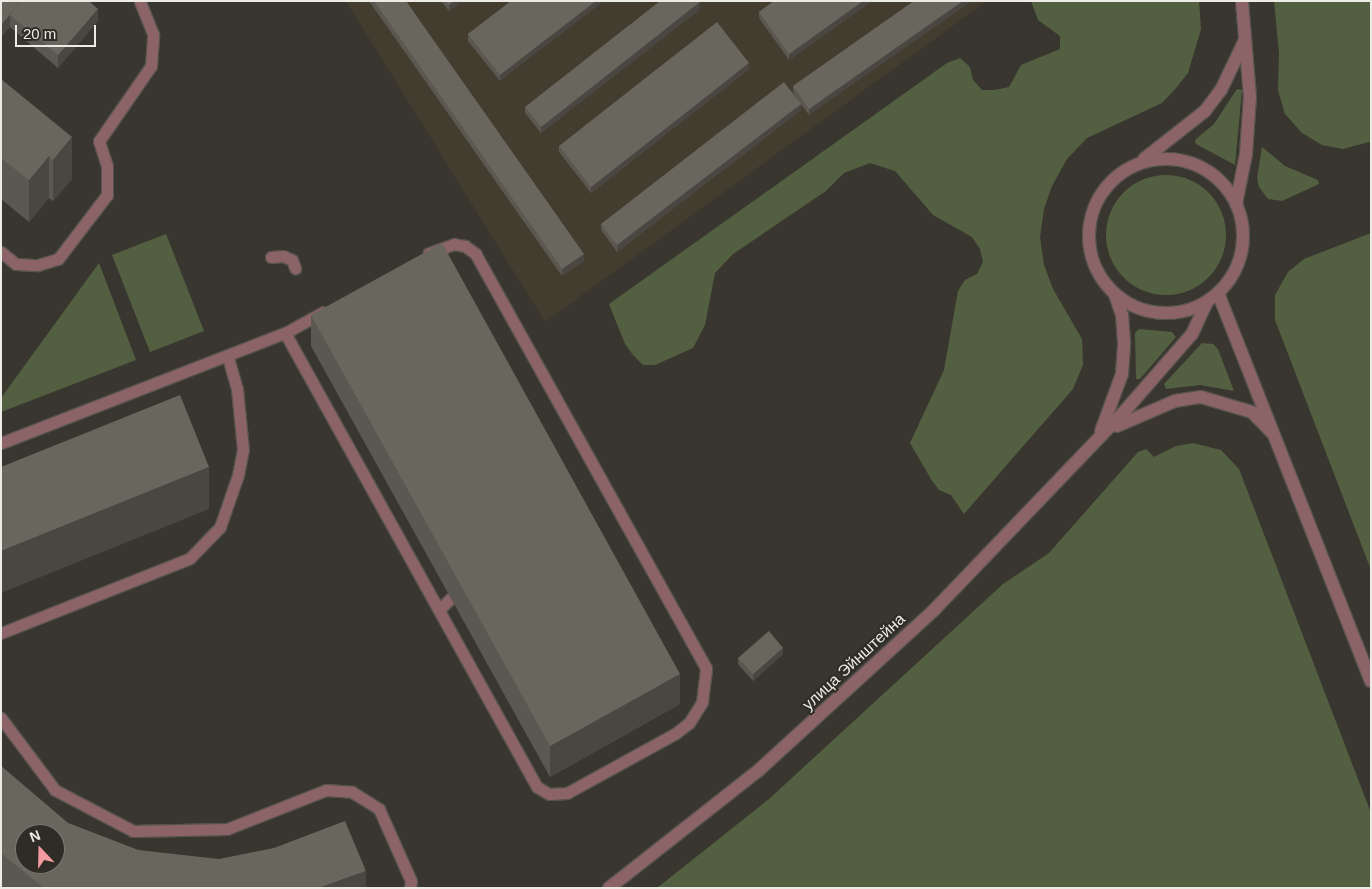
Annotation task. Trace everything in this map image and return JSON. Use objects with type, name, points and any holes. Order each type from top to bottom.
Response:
[{"type":"street","points":[[1236,204],[1246,154],[1250,98],[1242,1]]},
{"type":"street","points":[[1100,436],[1122,374],[1124,342],[1122,315],[1115,295],[1093,264],[1088,226],[1103,190],[1178,134],[1205,111],[1221,90],[1246,38]]},
{"type":"street","points":[[1115,295],[1150,312],[1189,310],[1207,302],[1218,293],[1231,277],[1243,244],[1242,226],[1236,204],[1226,186],[1211,173],[1192,163],[1173,159],[1152,159],[1133,166]]},
{"type":"street","points":[[1218,293],[1371,681]]},
{"type":"street","name":"улица Эйнштейна","points":[[609,888],[759,770],[934,610],[1048,494],[1192,334],[1207,302]]},
{"type":"street","points":[[1100,436],[1129,419],[1168,404],[1201,397],[1252,412],[1275,435]]},
{"type":"lane","points":[[1,252],[16,264],[38,265],[58,259],[107,195],[107,166],[99,141],[151,66],[153,34],[140,1]]},
{"type":"lane","points":[[285,333],[537,787],[549,794],[567,794],[676,733],[689,723],[702,702],[706,668],[476,254],[465,246],[454,244],[441,246],[415,261]]},
{"type":"lane","points":[[271,257],[283,256],[292,260],[295,268]]},
{"type":"lane","points":[[1,443],[285,333],[337,304]]},
{"type":"lane","points":[[1,633],[190,558],[220,527],[238,474],[243,450],[237,389],[227,355]]},
{"type":"lane","points":[[439,610],[450,598]]},
{"type":"lane","points":[[1,718],[55,790],[134,831],[227,829],[326,790],[352,792],[379,809],[411,882],[410,888]]},
{"type":"shaded area","points":[[346,1],[987,1],[545,322]]},
{"type":"green space","points":[[1031,1],[1199,1],[1201,29],[1188,73],[1162,103],[1087,138],[1067,159],[1052,186],[1044,209],[1040,237],[1044,265],[1053,289],[1082,339],[1083,365],[1073,389],[964,514],[951,495],[939,490],[910,443],[944,370],[958,291],[965,280],[977,274],[983,262],[980,249],[972,237],[933,215],[895,171],[870,163],[844,173],[826,191],[733,254],[715,273],[705,325],[693,348],[655,365],[643,365],[633,355],[625,344],[609,304],[947,63],[960,58],[970,67],[973,80],[982,90],[995,90],[1009,87],[1021,65],[1060,49],[1060,36],[1038,20]]},
{"type":"green space","points":[[1274,1],[1371,1],[1371,146],[1369,142],[1343,149],[1322,145],[1302,133],[1285,114],[1278,90],[1279,53]]},
{"type":"green space","points":[[1237,89],[1242,90],[1235,165],[1196,144],[1195,140],[1214,124]]},
{"type":"green space","points":[[1262,147],[1285,166],[1318,180],[1319,184],[1282,201],[1268,199],[1259,187],[1257,178]]},
{"type":"green space","points":[[1166,175],[1178,176],[1189,180],[1199,185],[1208,193],[1216,202],[1221,212],[1225,223],[1225,247],[1221,258],[1216,268],[1208,277],[1199,285],[1189,290],[1178,294],[1166,295],[1154,294],[1143,290],[1133,285],[1124,277],[1116,268],[1111,258],[1107,247],[1106,235],[1107,223],[1111,212],[1116,202],[1124,193],[1133,185],[1143,180],[1154,176]]},
{"type":"green space","points":[[1371,233],[1371,570],[1275,320],[1275,295],[1288,272],[1304,259]]},
{"type":"green space","points":[[166,234],[204,331],[150,352],[112,255]]},
{"type":"green space","points":[[99,263],[136,360],[1,412],[1,398]]},
{"type":"green space","points":[[1139,329],[1172,332],[1176,337],[1140,379],[1136,379],[1135,333]]},
{"type":"green space","points":[[1202,343],[1213,344],[1218,349],[1234,391],[1200,385],[1166,389],[1164,384]]},
{"type":"green space","points":[[1193,443],[1221,450],[1239,469],[1371,813],[1371,888],[657,888],[769,799],[1003,584],[1049,553],[1138,452],[1146,449],[1154,457],[1176,446]]},
{"type":"building","points":[[1,1],[21,1],[11,13],[1,4]]},
{"type":"building","points":[[21,1],[89,1],[98,9],[58,55],[10,15]]},
{"type":"building","points":[[374,1],[406,1],[584,254],[562,269]]},
{"type":"building","points":[[446,1],[454,1],[449,5]]},
{"type":"building","points":[[511,1],[596,1],[500,75],[468,34]]},
{"type":"building","points":[[660,1],[700,2],[541,127],[525,107]]},
{"type":"building","points":[[774,1],[863,1],[789,54],[759,12]]},
{"type":"building","points":[[914,1],[963,1],[809,109],[793,86]]},
{"type":"building","points":[[1,4],[11,13],[1,25]]},
{"type":"building","points":[[717,22],[749,63],[591,187],[559,146]]},
{"type":"building","points":[[1,79],[72,137],[53,160],[49,156],[29,180],[1,158]]},
{"type":"building","points":[[784,82],[801,104],[617,245],[601,224]]},
{"type":"building","points":[[442,243],[680,674],[550,746],[311,315]]},
{"type":"building","points":[[180,395],[209,467],[1,551],[1,467]]},
{"type":"building","points":[[769,631],[783,648],[753,674],[738,658]]},
{"type":"building","points":[[1,766],[68,823],[138,850],[219,859],[274,848],[345,821],[366,871],[318,888],[44,888],[27,874],[65,874],[65,824],[15,824],[15,864],[1,853]]}]
